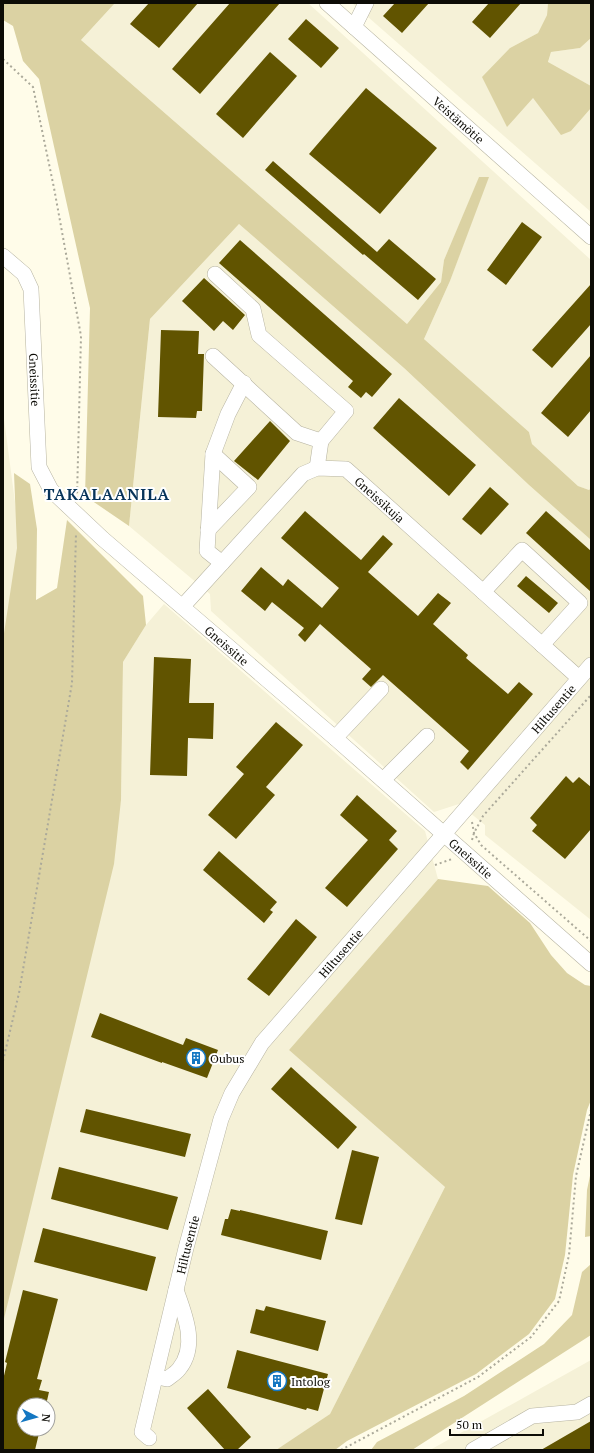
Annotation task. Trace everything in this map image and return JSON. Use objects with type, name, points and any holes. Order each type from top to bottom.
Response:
[{"type":"street","name":"Veistämötie","points":[[327,3],[591,237]]},
{"type":"street","points":[[354,27],[366,3]]},
{"type":"street","name":"Gneissitie","points":[[3,256],[24,274],[31,289],[39,467],[51,490],[103,539],[335,738],[591,964]]},
{"type":"street","points":[[182,606],[303,474],[317,468],[321,441],[346,411],[259,335],[253,309],[215,274]]},
{"type":"street","points":[[213,356],[297,433],[321,441]]},
{"type":"street","points":[[222,563],[207,550],[213,454],[228,414],[244,383]]},
{"type":"street","points":[[208,530],[249,487],[213,454]]},
{"type":"street","name":"Gneissikuja","points":[[317,468],[346,469],[579,678]]},
{"type":"street","points":[[483,592],[522,550],[580,603],[542,645]]},
{"type":"street","name":"Hiltusentie","points":[[149,1438],[142,1432],[157,1377],[176,1289],[208,1164],[221,1119],[232,1093],[262,1044],[591,665]]},
{"type":"street","points":[[335,738],[381,689]]},
{"type":"street","points":[[383,780],[427,736]]},
{"type":"street","name":"Hiltusentie","points":[[157,1377],[167,1379],[179,1369],[187,1356],[189,1345],[185,1316],[176,1289]]},
{"type":"street","points":[[473,1450],[532,1416],[577,1412],[591,1404]]},
{"type":"path","points":[[3,59],[33,87],[54,188],[81,336],[78,464]]},
{"type":"path","points":[[3,1061],[19,993],[72,683],[76,554]]},
{"type":"path","points":[[433,866],[459,856],[464,851],[471,843],[474,832],[483,816],[591,695]]},
{"type":"path","points":[[462,814],[473,823],[474,832],[481,845],[591,941]]},
{"type":"path","points":[[341,1450],[478,1377],[531,1337],[559,1301],[569,1255],[576,1176],[591,1110]]},
{"type":"shaded area","points":[[3,3],[115,3],[81,40],[407,324],[441,282],[444,260],[479,177],[489,177],[450,281],[424,339],[529,432],[532,444],[578,486],[589,490],[591,488],[591,540],[529,485],[404,368],[239,224],[150,319],[129,526],[85,496],[90,308],[39,79],[23,61],[13,26],[3,20]]},
{"type":"shaded area","points":[[115,3],[308,3],[591,260],[591,488],[589,490],[578,486],[532,444],[529,432],[424,339],[450,281],[488,177],[479,178],[444,260],[441,282],[407,324],[81,40]]},
{"type":"shaded area","points":[[352,3],[548,3],[547,15],[538,33],[510,48],[533,98],[571,131],[591,108],[591,212]]},
{"type":"shaded area","points":[[548,3],[591,3],[591,38],[580,48],[551,52],[548,62],[591,86],[591,108],[571,131],[561,135],[533,98],[507,127],[482,77],[510,48],[538,33],[547,15]]},
{"type":"shaded area","points":[[591,38],[591,86],[548,63],[551,52],[580,48]]},
{"type":"shaded area","points":[[239,224],[404,368],[529,485],[591,540],[591,920],[485,835],[485,825],[459,804],[434,812],[211,611],[210,594],[129,526],[150,319]]},
{"type":"shaded area","points":[[3,411],[25,578],[3,759]]},
{"type":"shaded area","points":[[14,473],[30,484],[37,529],[36,600],[57,588],[67,520],[143,596],[146,625],[123,662],[121,800],[114,864],[3,1323],[3,640],[17,548]]},
{"type":"shaded area","points":[[164,604],[425,831],[438,879],[289,1050],[445,1187],[330,1414],[276,1450],[3,1450],[3,1323],[121,800],[123,662],[146,625]]},
{"type":"shaded area","points":[[438,879],[488,886],[530,923],[551,955],[567,973],[585,985],[591,986],[591,1100],[587,1110],[573,1175],[565,1255],[555,1299],[529,1334],[476,1374],[347,1441],[335,1450],[276,1450],[330,1414],[445,1187],[289,1050]]},
{"type":"shaded area","points":[[591,1171],[591,1236],[585,1237],[587,1190]]},
{"type":"shaded area","points":[[591,1264],[591,1335],[412,1450],[371,1450],[377,1442],[464,1396],[544,1344],[572,1315],[582,1272]]},
{"type":"shaded area","points":[[591,1360],[591,1450],[430,1450]]},
{"type":"building","points":[[149,3],[198,3],[159,48],[130,24]]},
{"type":"building","points":[[230,3],[280,3],[200,94],[172,69]]},
{"type":"building","points":[[395,3],[429,3],[402,33],[383,16]]},
{"type":"building","points":[[489,3],[521,3],[490,38],[472,22]]},
{"type":"building","points":[[306,19],[339,48],[321,68],[288,39]]},
{"type":"building","points":[[270,52],[297,76],[243,138],[216,114]]},
{"type":"building","points":[[366,88],[437,148],[380,214],[309,154]]},
{"type":"building","points":[[273,161],[377,252],[389,239],[436,279],[418,300],[364,254],[363,255],[265,170]]},
{"type":"building","points":[[522,222],[542,237],[506,285],[487,270]]},
{"type":"building","points":[[240,240],[392,374],[372,397],[366,392],[361,398],[348,387],[353,381],[219,263]]},
{"type":"building","points":[[204,278],[245,315],[233,330],[223,321],[214,331],[182,301]]},
{"type":"building","points":[[591,284],[591,324],[552,368],[532,350]]},
{"type":"building","points":[[161,330],[199,331],[198,354],[204,354],[202,411],[197,411],[196,418],[158,417]]},
{"type":"building","points":[[591,355],[591,410],[568,437],[541,413]]},
{"type":"building","points":[[399,398],[476,465],[449,496],[373,428]]},
{"type":"building","points":[[270,421],[290,441],[258,480],[234,461]]},
{"type":"building","points":[[490,487],[509,504],[481,535],[462,519]]},
{"type":"building","points":[[305,511],[361,560],[383,535],[393,544],[368,572],[418,616],[438,593],[451,603],[433,624],[468,655],[466,658],[508,694],[519,682],[533,694],[468,770],[460,762],[469,751],[383,675],[371,687],[362,679],[371,669],[320,624],[305,642],[298,635],[304,628],[272,602],[265,611],[241,591],[261,567],[283,586],[288,579],[322,608],[339,588],[281,538]]},
{"type":"building","points":[[546,511],[591,551],[591,592],[526,533]]},
{"type":"building","points":[[526,576],[558,603],[549,613],[517,586]]},
{"type":"building","points":[[154,657],[191,659],[189,703],[214,703],[213,739],[188,738],[187,776],[150,775]]},
{"type":"building","points":[[276,722],[303,745],[266,787],[275,795],[236,839],[208,815],[244,774],[236,767]]},
{"type":"building","points":[[566,776],[573,783],[579,777],[591,787],[591,829],[565,859],[532,831],[537,825],[530,818]]},
{"type":"building","points":[[357,795],[397,831],[389,840],[398,849],[347,907],[325,888],[368,840],[340,815]]},
{"type":"building","points":[[219,851],[277,902],[270,910],[273,912],[264,923],[203,870]]},
{"type":"building","points":[[296,919],[317,937],[269,996],[247,979]]},
{"type":"building","points":[[100,1013],[183,1045],[186,1038],[218,1050],[207,1078],[91,1037]]},
{"type":"building","points":[[291,1067],[357,1127],[338,1149],[271,1089]]},
{"type":"building","points":[[86,1109],[191,1134],[185,1157],[80,1132]]},
{"type":"building","points":[[352,1150],[379,1157],[362,1225],[335,1219]]},
{"type":"building","points":[[59,1167],[178,1197],[168,1230],[51,1199]]},
{"type":"building","points":[[231,1209],[328,1231],[321,1260],[221,1235],[225,1219],[228,1219]]},
{"type":"building","points":[[43,1228],[156,1257],[147,1291],[34,1262]]},
{"type":"building","points":[[23,1290],[58,1299],[37,1379],[42,1380],[39,1390],[49,1392],[48,1397],[16,1397],[16,1437],[38,1437],[35,1450],[3,1450],[3,1380],[7,1363],[5,1362]]},
{"type":"building","points":[[266,1306],[326,1321],[318,1351],[250,1333],[256,1309],[264,1311]]},
{"type":"building","name":"Intolog","points":[[237,1350],[328,1374],[318,1411],[307,1408],[306,1410],[227,1388]]},
{"type":"building","points":[[208,1389],[251,1437],[237,1450],[225,1450],[187,1408]]},
{"type":"building","points":[[591,1421],[591,1450],[541,1450]]},
{"type":"place","name":"Oubus","points":[[196,1058]]},
{"type":"place","name":"Intolog","points":[[277,1381]]},
{"type":"district","name":"TAKALAANILA","points":[[107,494]]}]
